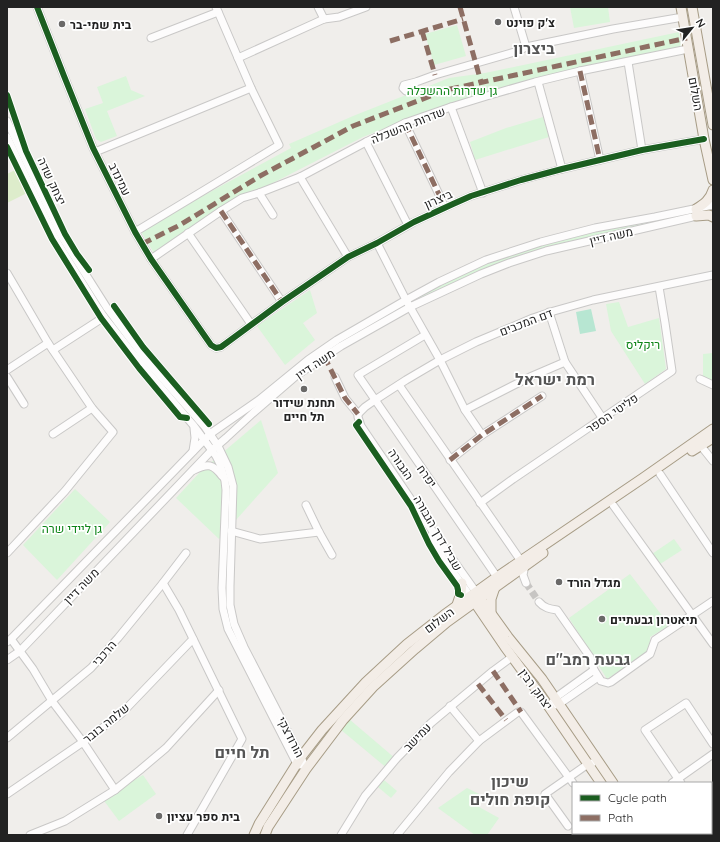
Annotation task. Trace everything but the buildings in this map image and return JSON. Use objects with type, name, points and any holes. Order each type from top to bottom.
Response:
[{"type":"main road","name":"השלום","points":[[681,7],[704,139],[713,180]]},
{"type":"main road","name":"השלום","points":[[692,7],[713,125]]},
{"type":"main road","points":[[696,212],[712,195],[713,190]]},
{"type":"main road","points":[[696,212],[713,217]]},
{"type":"main road","name":"השלום","points":[[254,835],[259,824],[299,760],[322,730],[366,682],[407,644],[457,605],[495,587],[552,540],[713,429]]},
{"type":"main road","name":"השלום","points":[[265,835],[268,827],[306,769],[343,720],[373,687],[415,649],[497,577],[523,563],[713,438]]},
{"type":"main road","points":[[457,605],[461,593],[462,583]]},
{"type":"main road","points":[[491,614],[491,599],[495,587]]},
{"type":"main road","name":"יצחק רבין","points":[[475,597],[491,614],[538,674],[612,782]]},
{"type":"main road","name":"יצחק רבין","points":[[475,597],[512,657],[549,707],[600,782]]},
{"type":"street","name":"עמינדב","points":[[37,7],[66,83],[95,152],[134,232],[211,345]]},
{"type":"street","points":[[318,7],[324,19]]},
{"type":"street","points":[[238,58],[324,19],[339,17],[366,7]]},
{"type":"street","points":[[514,7],[526,47]]},
{"type":"street","points":[[134,232],[279,145],[251,88],[217,10],[151,38]]},
{"type":"street","points":[[416,82],[434,75],[518,51],[526,47],[613,29],[683,17]]},
{"type":"street","name":"שדרות ההשכלה","points":[[151,259],[242,198],[300,177],[405,123],[495,93],[580,71],[688,49]]},
{"type":"street","points":[[628,62],[642,150]]},
{"type":"street","points":[[580,71],[600,160]]},
{"type":"street","points":[[538,82],[562,169]]},
{"type":"street","points":[[95,152],[251,88]]},
{"type":"street","points":[[451,107],[483,193]]},
{"type":"street","name":"יצחק שדה","points":[[7,121],[62,237],[107,308],[146,360],[210,434],[215,448]]},
{"type":"street","points":[[405,123],[445,207]]},
{"type":"street","name":"יצחק שדה","points":[[7,137],[57,242],[104,317],[204,440],[215,448]]},
{"type":"street","name":"ביצרון","points":[[211,345],[216,348],[220,346],[348,257],[377,243],[408,225],[471,196],[562,169],[642,150],[704,139]]},
{"type":"street","points":[[366,142],[408,225]]},
{"type":"street","points":[[300,177],[348,257]]},
{"type":"street","points":[[259,193],[273,215]]},
{"type":"street","name":"משה דיין","points":[[7,660],[20,651],[190,472],[215,448],[253,413],[297,376],[340,346],[410,307],[481,274],[509,263],[546,251],[696,212],[713,204]]},
{"type":"street","points":[[221,211],[282,302]]},
{"type":"street","name":"משה דיין","points":[[9,640],[210,434],[259,400],[308,360],[337,340],[439,282],[486,260],[541,242],[595,228],[696,212],[713,213]]},
{"type":"street","points":[[188,233],[251,324]]},
{"type":"street","points":[[377,243],[465,410],[482,435]]},
{"type":"street","points":[[7,273],[48,343],[92,408],[113,432],[65,491],[7,553]]},
{"type":"street","name":"דם המכבים","points":[[358,414],[375,400],[440,360],[517,324],[549,312],[593,300],[713,275]]},
{"type":"street","name":"פליטי הספר","points":[[480,503],[513,479],[672,372],[659,287]]},
{"type":"street","points":[[549,312],[565,362],[603,418]]},
{"type":"street","points":[[54,350],[104,317]]},
{"type":"street","name":"יפרח","points":[[425,335],[358,375],[497,577]]},
{"type":"street","points":[[7,370],[48,343]]},
{"type":"street","points":[[465,410],[530,377],[565,362]]},
{"type":"street","points":[[7,377],[24,404]]},
{"type":"street","name":"הגבורה","points":[[335,377],[346,398],[358,414],[359,422],[475,597]]},
{"type":"street","points":[[700,379],[713,385]]},
{"type":"street","points":[[399,385],[523,563],[522,575],[526,582]]},
{"type":"street","points":[[450,460],[482,435],[542,396]]},
{"type":"street","points":[[53,434],[92,408]]},
{"type":"street","points":[[193,452],[195,438],[194,426]]},
{"type":"street","points":[[701,446],[713,461]]},
{"type":"street","name":"הורודצקי","points":[[215,448],[225,481],[226,490],[222,588],[223,609],[228,629],[299,760],[306,769]]},
{"type":"street","name":"הורודצקי","points":[[215,448],[228,467],[233,486],[230,605],[234,624],[299,760]]},
{"type":"street","points":[[190,472],[210,465],[216,468],[225,481]]},
{"type":"street","points":[[660,474],[713,553]]},
{"type":"street","points":[[306,505],[332,555]]},
{"type":"street","points":[[613,505],[713,644]]},
{"type":"street","name":"הגבורה","points":[[429,526],[442,556],[462,583],[475,597]]},
{"type":"street","points":[[231,531],[260,540],[319,532]]},
{"type":"street","name":"הרכבי","points":[[7,738],[91,668],[163,583],[186,553]]},
{"type":"street","points":[[163,583],[194,639],[242,739],[187,835]]},
{"type":"street","points":[[539,602],[544,607],[557,610],[590,657],[596,674],[601,682],[608,683],[648,657],[655,640],[713,601]]},
{"type":"street","name":"שלמה בובר","points":[[7,794],[121,714],[194,639]]},
{"type":"street","points":[[9,640],[20,651],[33,669],[52,701],[83,742],[115,790]]},
{"type":"street","name":"עמישב","points":[[341,835],[365,796],[397,758],[430,723],[512,657]]},
{"type":"street","points":[[549,707],[596,674]]},
{"type":"street","points":[[30,835],[65,821],[115,790],[166,748],[219,690]]},
{"type":"street","points":[[713,744],[686,703],[645,730],[677,782],[713,754]]},
{"type":"street","points":[[450,706],[479,741]]},
{"type":"street","points":[[396,835],[450,772],[479,741],[518,712],[521,712],[571,780]]},
{"type":"street","points":[[568,826],[545,794],[571,780],[588,764],[600,764]]},
{"type":"green space","points":[[570,7],[608,7],[610,22],[574,28]]},
{"type":"green space","points":[[457,25],[466,56],[434,65],[425,34]]},
{"type":"green space","name":"גן שדרות ההשכלה","points":[[679,32],[681,48],[580,69],[403,121],[363,137],[263,188],[242,194],[154,253],[140,230],[291,148],[289,144],[353,116],[449,78],[485,73]]},
{"type":"green space","points":[[126,76],[131,90],[145,96],[107,111],[117,136],[101,142],[96,139],[85,109],[103,103],[97,87]]},
{"type":"green space","points":[[543,117],[549,137],[475,160],[470,142],[506,128]]},
{"type":"green space","points":[[15,170],[27,193],[7,203],[7,174]]},
{"type":"green space","points":[[657,220],[637,227],[596,235],[568,243],[424,298],[419,298],[422,294],[486,263],[546,243],[595,230]]},
{"type":"green space","points":[[310,290],[317,313],[303,323],[315,340],[285,365],[257,326]]},
{"type":"green space","name":"ריקליס","points":[[619,302],[628,327],[659,318],[666,369],[645,384],[611,331],[606,304]]},
{"type":"green space","points":[[591,309],[596,331],[580,334],[576,312]]},
{"type":"green space","points":[[713,353],[713,383],[703,378],[703,354]]},
{"type":"green space","points":[[261,420],[278,473],[219,539],[176,498],[201,471]]},
{"type":"green space","name":"גן ליידי שרה","points":[[75,489],[110,522],[57,580],[23,545]]},
{"type":"green space","points":[[674,539],[682,550],[657,566],[649,556]]},
{"type":"green space","points":[[630,574],[667,622],[667,627],[650,637],[651,649],[607,679],[569,618]]},
{"type":"green space","points":[[349,719],[396,759],[388,769],[340,729]]},
{"type":"green space","points":[[143,775],[156,794],[119,821],[102,798]]},
{"type":"green space","points":[[384,780],[397,791],[391,798],[378,787]]},
{"type":"green space","points":[[467,788],[483,796],[479,807],[499,818],[487,835],[475,835],[438,808]]},
{"type":"tunnel","points":[[526,583],[539,602]]},
{"type":"marked path","points":[[460,7],[481,82]]},
{"type":"marked path","points":[[390,41],[463,19]]},
{"type":"marked path","points":[[422,31],[435,75]]},
{"type":"marked path","points":[[142,244],[180,225],[260,176],[353,126],[446,90],[687,38]]},
{"type":"marked path","points":[[580,71],[600,160]]},
{"type":"marked path","points":[[405,123],[445,207]]},
{"type":"marked path","points":[[221,211],[282,302]]},
{"type":"marked path","points":[[324,356],[345,398],[358,414]]},
{"type":"marked path","points":[[450,460],[482,435],[542,396]]},
{"type":"marked path","points":[[493,671],[521,712]]},
{"type":"marked path","points":[[478,684],[506,720]]},
{"type":"cycle path","points":[[37,7],[93,148],[135,232],[151,259],[211,345],[216,348],[221,347],[282,302],[348,257],[377,243],[414,222],[471,196],[562,169],[642,150],[704,139]]},
{"type":"cycle path","points":[[7,95],[26,151],[65,234],[89,270]]},
{"type":"cycle path","points":[[7,147],[52,239],[101,318],[139,368],[180,417],[187,418]]},
{"type":"cycle path","points":[[114,306],[143,347],[209,424]]},
{"type":"cycle path","name":"שביל דרך הגבורה","points":[[359,422],[356,425],[411,506],[429,544],[457,586],[458,594],[461,595]]},
{"type":"place","name":"צ'ק פוינט","points":[[498,22]]},
{"type":"place","name":"בית שמי-בר","points":[[62,24]]},
{"type":"place","name":"תחנת שידור תל חיים","points":[[304,389]]},
{"type":"place","name":"מגדל הורד","points":[[559,582]]},
{"type":"place","name":"תיאטרון גבעתיים","points":[[602,619]]},
{"type":"place","name":"בית ספר עציון","points":[[159,816]]},
{"type":"district","name":"ביצרון","points":[[534,48]]},
{"type":"district","name":"רמת ישראל","points":[[555,379]]},
{"type":"district","name":"גבעת רמב\"ם","points":[[588,659]]},
{"type":"district","name":"תל חיים","points":[[242,752]]},
{"type":"district","name":"שיכון קופת חולים","points":[[510,790]]}]
